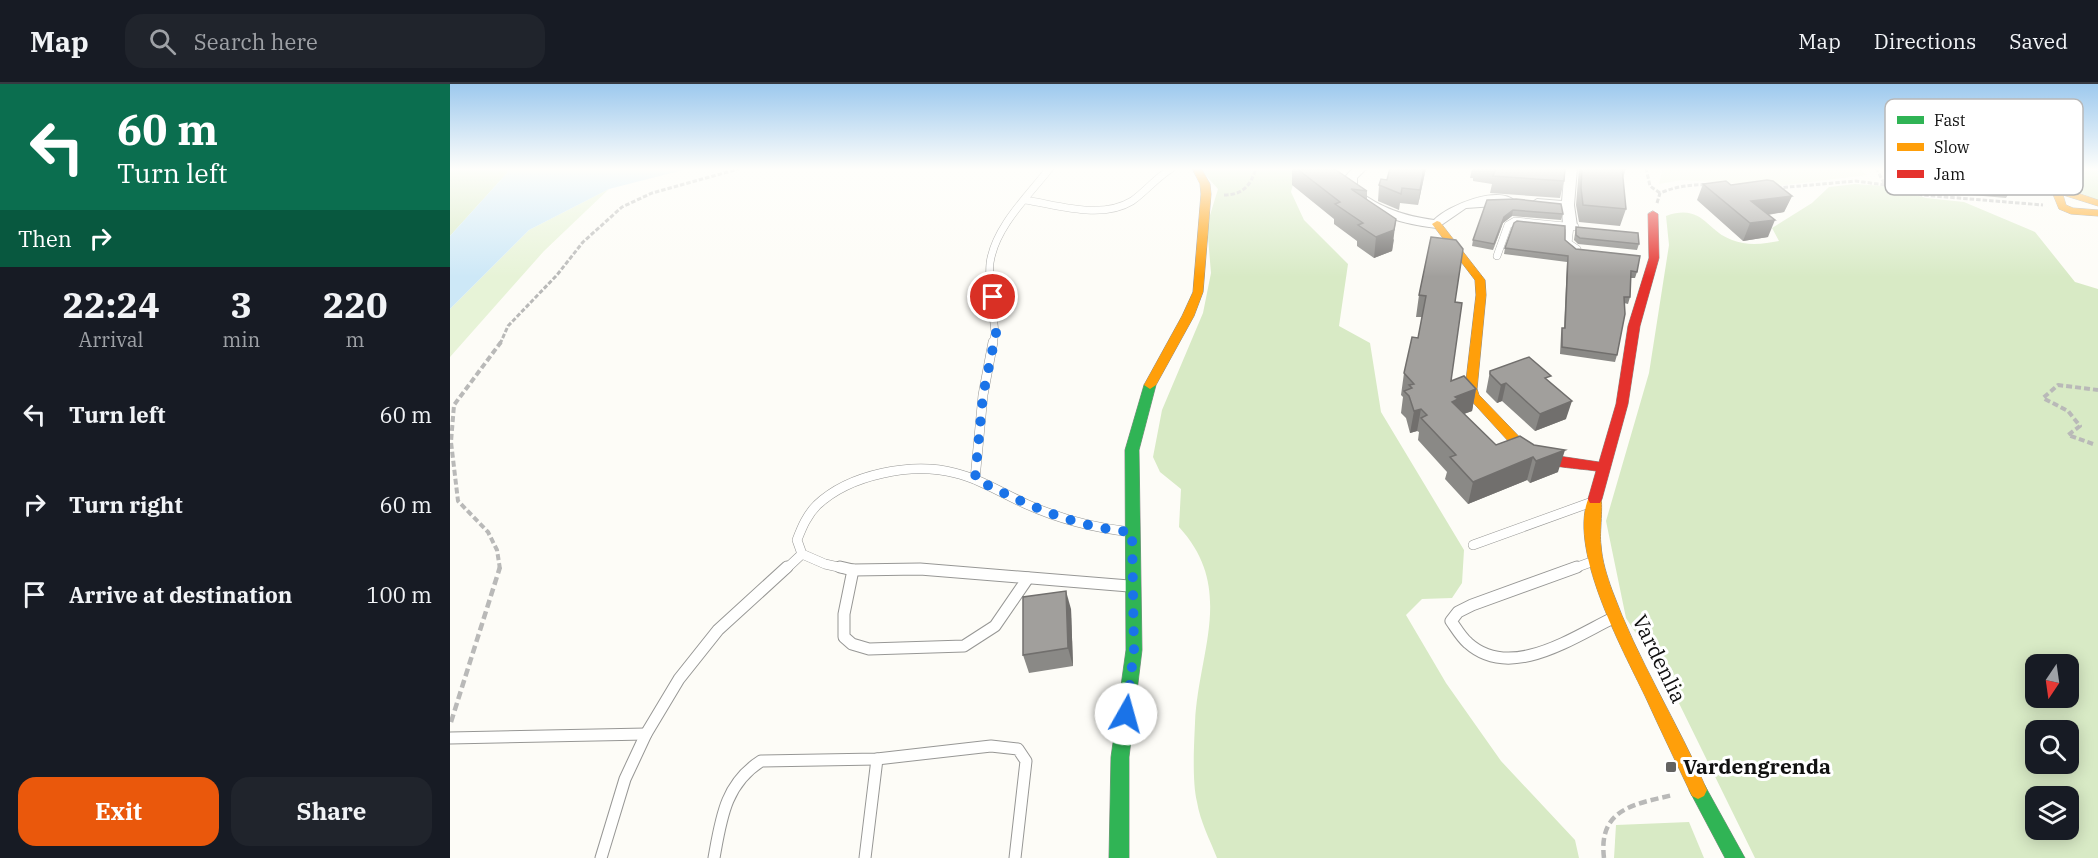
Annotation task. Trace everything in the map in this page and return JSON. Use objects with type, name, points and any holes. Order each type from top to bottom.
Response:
[{"type":"street","points":[[1119,858],[1120,757],[1134,650],[1132,450],[1137,422],[1155,371],[1193,307],[1200,279],[1205,204]]},
{"type":"street","points":[[1367,204],[1389,217],[1437,224],[1480,280],[1481,295],[1471,389],[1473,396],[1525,451],[1537,459],[1571,460],[1604,468]]},
{"type":"street","points":[[1437,224],[1449,211],[1468,204]]},
{"type":"street","points":[[1556,204],[1568,205],[1576,227]]},
{"type":"street","points":[[2061,204],[2062,207],[2071,211],[2098,213]]},
{"type":"street","name":"Vardenlia","points":[[1653,214],[1646,234],[1648,257],[1624,393],[1594,501],[1591,521],[1595,561],[1603,591],[1615,618],[1700,793],[1735,858]]},
{"type":"lane","points":[[975,479],[983,395],[996,333],[990,265],[999,236],[1022,204]]},
{"type":"lane","points":[[1055,204],[1091,209],[1125,204]]},
{"type":"lane","points":[[1497,256],[1508,225],[1515,221],[1576,227],[1568,243],[1576,249],[1587,250]]},
{"type":"lane","points":[[1132,532],[1078,524],[1033,507],[975,479],[945,471],[914,471],[878,476],[843,487],[820,501],[806,515],[796,540],[802,554],[825,564],[853,570],[920,568],[1135,587]]},
{"type":"lane","points":[[1473,545],[1594,501]]},
{"type":"lane","points":[[601,858],[625,779],[646,734],[679,679],[718,630],[802,554]]},
{"type":"lane","points":[[1595,561],[1472,605],[1458,612],[1451,621],[1467,646],[1484,656],[1504,660],[1524,658],[1615,618]]},
{"type":"lane","points":[[853,570],[843,628],[845,638],[854,646],[869,649],[964,646],[978,641],[998,625],[1028,578]]},
{"type":"lane","points":[[450,738],[646,734]]},
{"type":"lane","points":[[714,858],[729,791],[749,767],[761,761],[877,759],[991,746],[1018,749],[1023,753],[1026,761],[1015,858]]},
{"type":"lane","points":[[865,858],[877,759]]},
{"type":"path","points":[[450,724],[500,572],[500,557],[492,536],[480,517],[458,501],[451,442],[454,405],[504,338],[503,333],[508,326],[612,214],[632,204]]},
{"type":"path","points":[[1653,214],[1656,204]]},
{"type":"path","points":[[2028,204],[2062,207]]},
{"type":"path","points":[[2093,444],[2068,435],[2080,426],[2068,411],[2043,398],[2058,385],[2098,390]]},
{"type":"path","points":[[1604,858],[1602,831],[1611,817],[1636,805],[1672,795],[1700,793]]},
{"type":"green space","points":[[450,204],[479,204],[450,236]]},
{"type":"green space","points":[[579,204],[593,204],[544,251],[450,357],[450,309],[529,230]]},
{"type":"green space","points":[[1213,204],[1297,204],[1304,220],[1348,264],[1339,326],[1370,343],[1381,412],[1464,550],[1462,583],[1452,598],[1422,599],[1406,615],[1446,683],[1501,761],[1575,840],[1579,858],[1217,858],[1198,809],[1194,774],[1195,723],[1210,622],[1210,598],[1206,574],[1196,550],[1179,527],[1181,489],[1160,472],[1153,457],[1162,410],[1203,313],[1211,273],[1207,225]]},
{"type":"green space","points":[[1810,204],[1969,204],[2035,232],[2075,282],[2098,289],[2098,858],[1755,858],[1673,691],[1626,618],[1606,521],[1649,373],[1669,245],[1666,216],[1688,213],[1703,220],[1723,236],[1738,242],[1756,244],[1779,241],[1772,228]]},
{"type":"green space","points":[[1689,822],[1704,858],[1614,858],[1616,825]]},
{"type":"water","points":[[479,204],[579,204],[529,230],[450,309],[450,236]]},
{"type":"building","points":[[1335,204],[1374,204],[1396,219],[1394,230],[1376,237],[1358,225],[1363,223]]},
{"type":"building","points":[[1486,204],[1561,204],[1563,214],[1513,210],[1504,217],[1494,244],[1473,240]]},
{"type":"building","points":[[1626,204],[1626,209],[1583,205]]},
{"type":"building","points":[[1727,204],[1755,204],[1775,220],[1750,223]]},
{"type":"building","points":[[1517,221],[1565,226],[1565,240],[1576,249],[1640,256],[1637,272],[1631,271],[1630,297],[1624,297],[1625,314],[1617,355],[1562,347],[1568,256],[1505,248],[1514,223]]},
{"type":"building","points":[[1576,227],[1638,233],[1639,244],[1580,238],[1576,235]]},
{"type":"building","points":[[1431,237],[1456,240],[1463,249],[1455,302],[1462,303],[1451,381],[1464,376],[1476,389],[1455,397],[1458,399],[1452,402],[1496,445],[1520,436],[1534,445],[1565,450],[1536,461],[1533,457],[1473,482],[1450,457],[1456,455],[1421,418],[1427,415],[1421,409],[1414,411],[1409,396],[1404,391],[1412,388],[1409,385],[1414,384],[1404,373],[1412,337],[1418,338],[1426,296],[1419,295]]},
{"type":"building","points":[[1529,357],[1551,376],[1545,378],[1572,401],[1540,414],[1506,383],[1501,385],[1490,374],[1490,371]]},
{"type":"building","points":[[1066,591],[1068,648],[1023,655],[1023,597]]},
{"type":"traffic: fast","points":[[1119,858],[1120,757],[1134,650],[1132,450],[1150,385]]},
{"type":"traffic: fast","points":[[1698,790],[1735,858]]},
{"type":"traffic: slow","points":[[1150,385],[1188,316],[1198,292],[1205,204]]},
{"type":"traffic: slow","points":[[2061,204],[2062,207],[2071,211],[2098,213]]},
{"type":"traffic: slow","points":[[1437,224],[1480,280],[1481,295],[1471,389],[1473,396],[1526,452]]},
{"type":"traffic: slow","points":[[1595,499],[1592,522],[1593,545],[1604,589],[1612,611],[1698,790]]},
{"type":"traffic: jam","points":[[1595,499],[1622,404],[1634,326],[1654,258],[1653,214]]},
{"type":"traffic: jam","points":[[1526,452],[1552,460],[1604,468]]},
{"type":"place","name":"Vardengrenda","points":[[1671,767]]},
{"type":"route","points":[[993,297],[996,333],[983,395],[975,479],[1049,514],[1078,524],[1098,529],[1132,532],[1135,587],[1134,650],[1126,714]]}]
